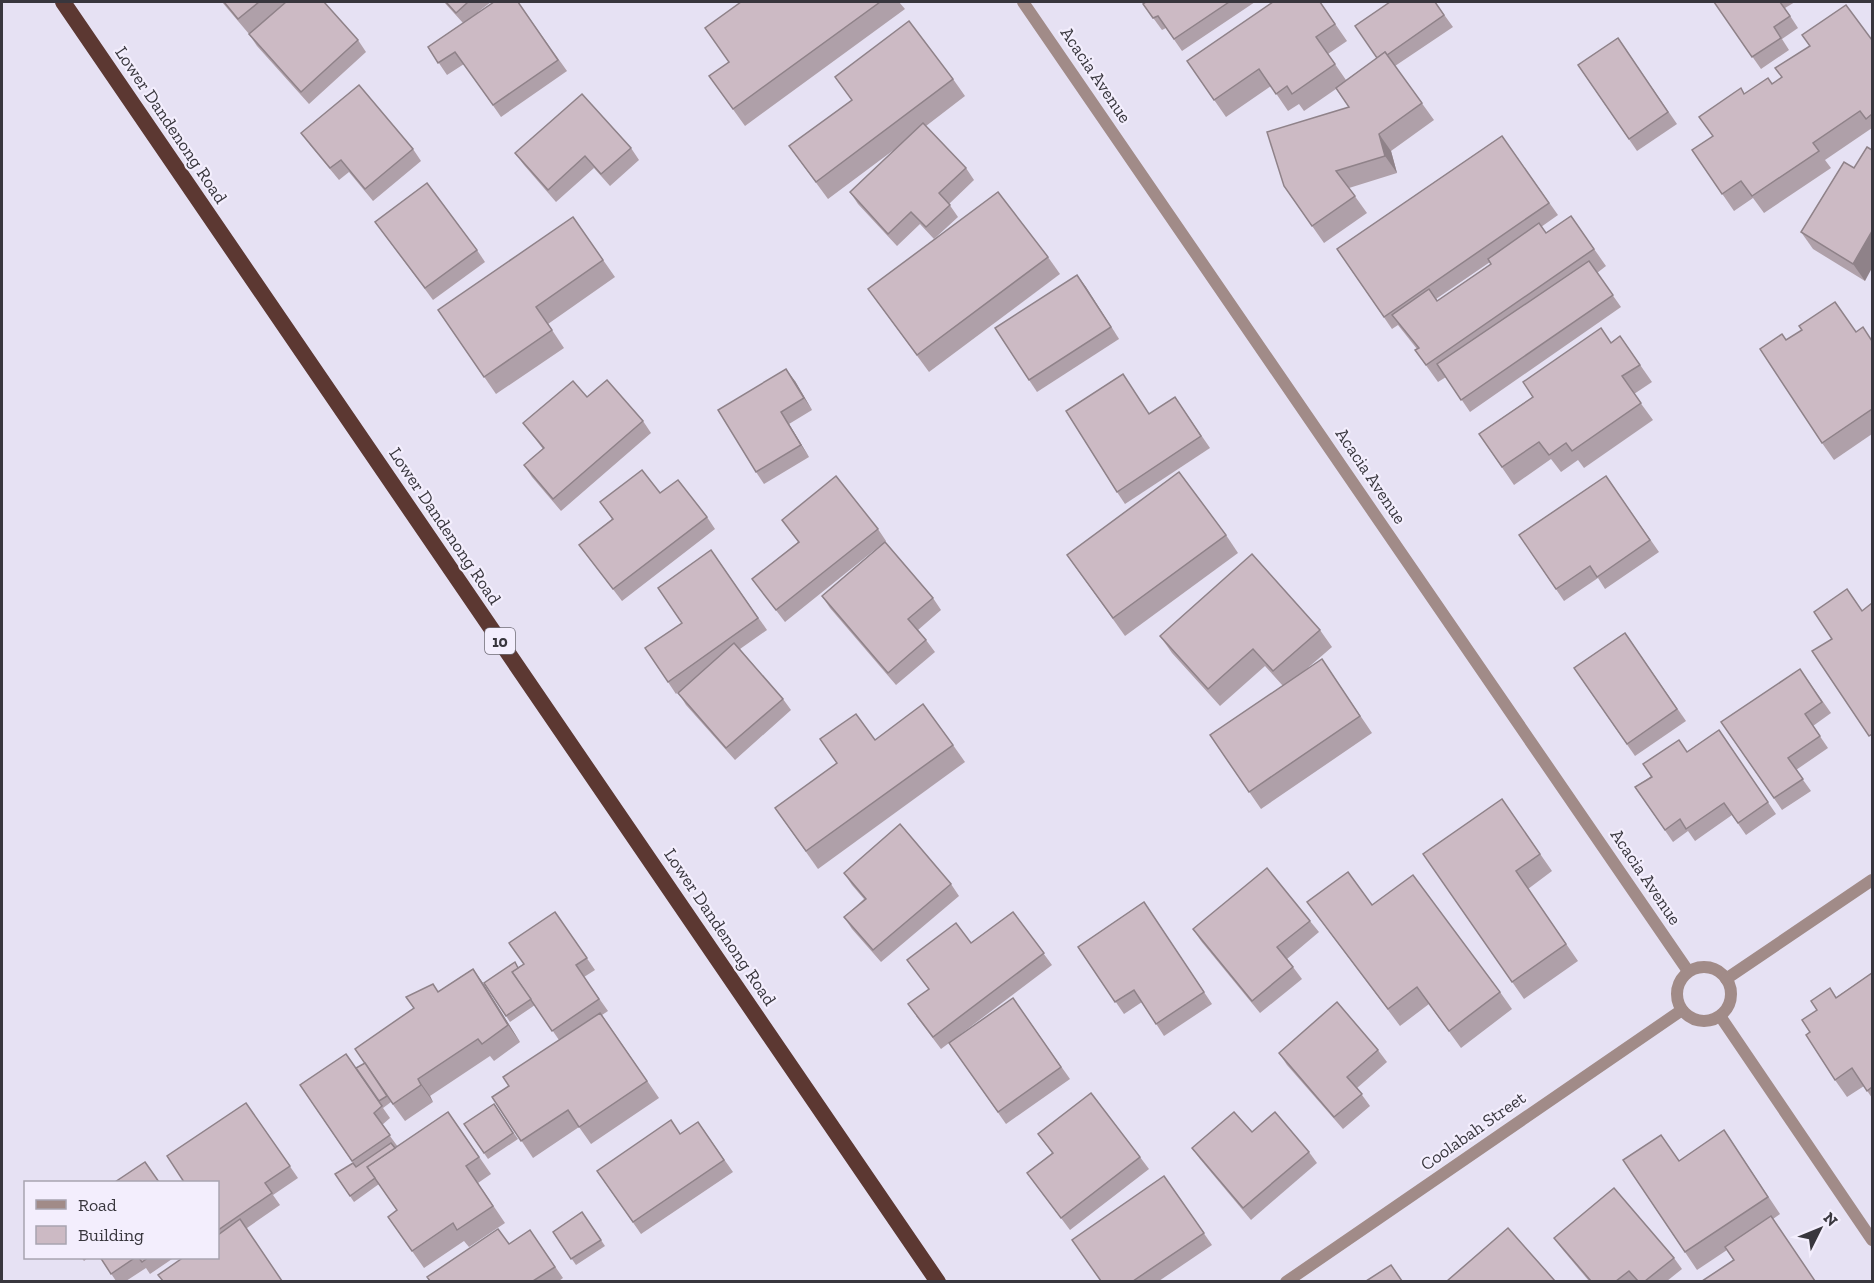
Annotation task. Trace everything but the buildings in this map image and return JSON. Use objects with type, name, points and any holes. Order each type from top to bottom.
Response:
[{"type":"highway","name":"Lower Dandenong Road","points":[[63,2],[938,1281]]},
{"type":"street","name":"Acacia Avenue","points":[[1023,2],[1688,971]]},
{"type":"street","points":[[1726,979],[1872,880]]},
{"type":"street","points":[[1696,967],[1713,968],[1726,979],[1731,994],[1726,1010],[1720,1016],[1704,1021],[1688,1016],[1682,1010],[1676,993],[1682,977],[1688,971],[1696,967]]},
{"type":"street","name":"Coolabah Street","points":[[1286,1281],[1682,1010]]},
{"type":"street","points":[[1720,1016],[1872,1240]]}]
